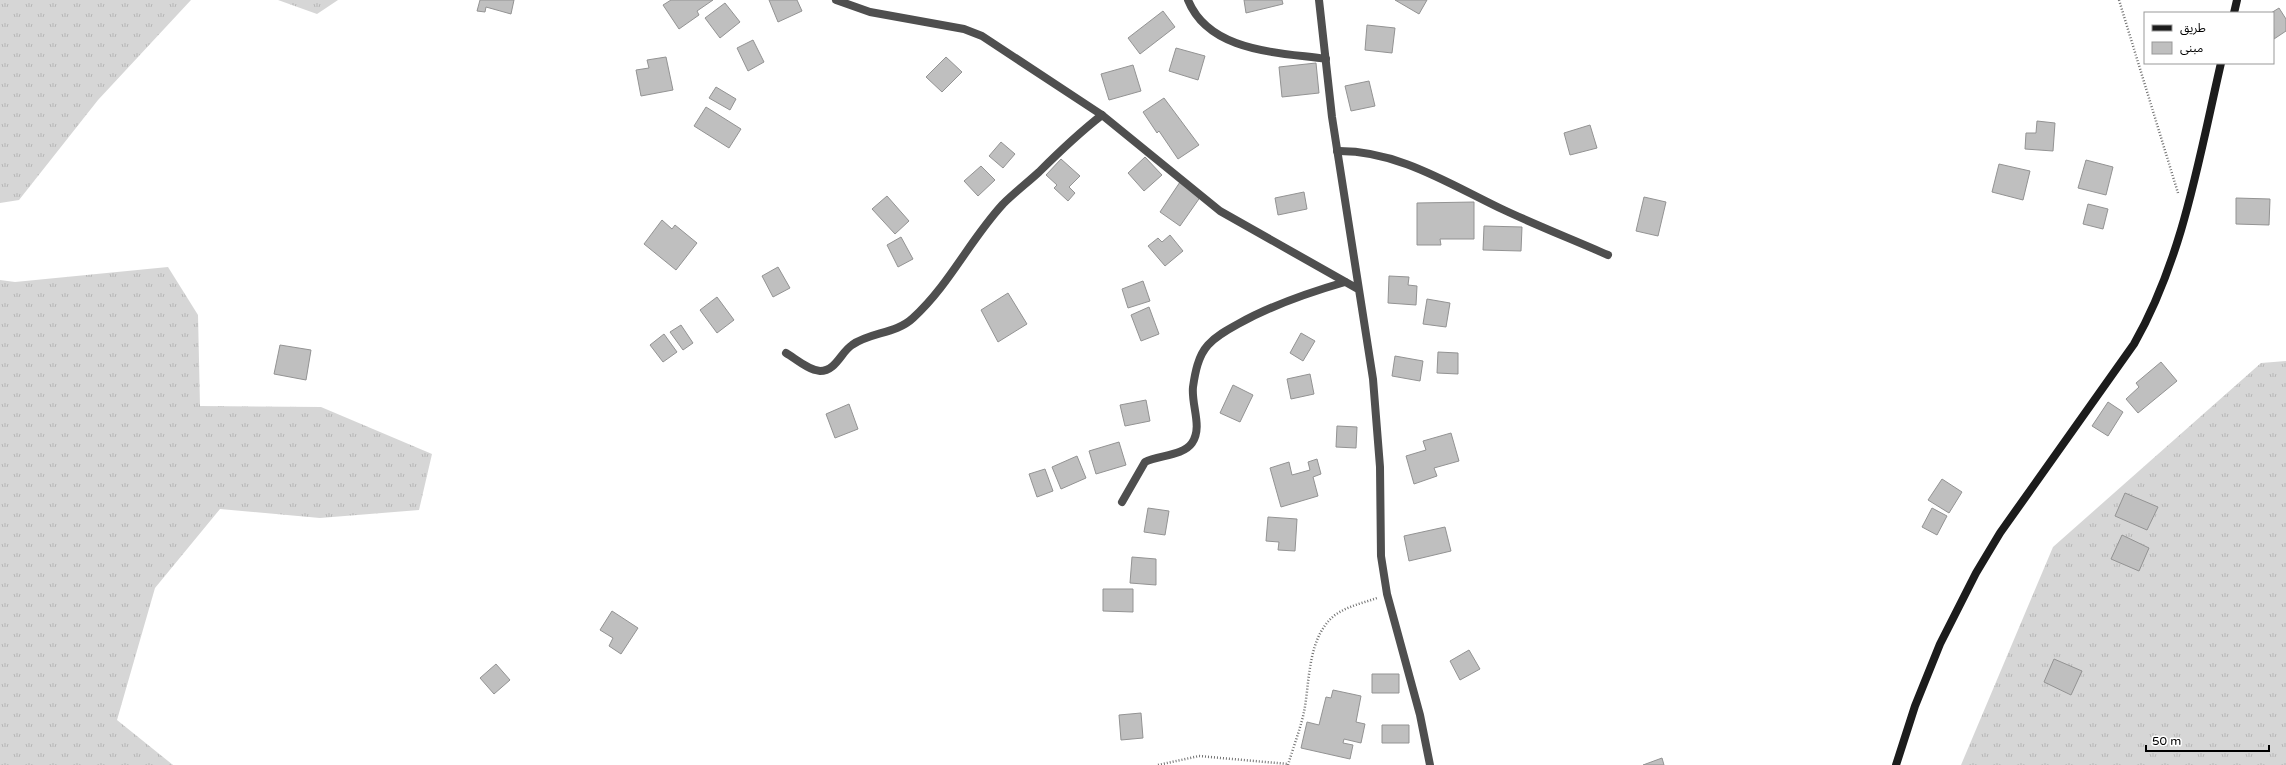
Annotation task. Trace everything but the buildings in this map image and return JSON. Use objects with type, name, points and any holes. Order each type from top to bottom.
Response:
[{"type":"street","points":[[836,0],[870,12],[964,29],[982,36],[1102,115],[1220,211],[1358,289]]},
{"type":"street","points":[[1188,0],[1194,14],[1202,24],[1233,43],[1261,50],[1326,59]]},
{"type":"street","points":[[1319,0],[1337,151],[1358,289],[1363,311],[1378,427],[1381,556],[1387,594],[1420,714],[1430,765]]},
{"type":"street","points":[[2234,12],[2237,0]]},
{"type":"street","points":[[1896,765],[1915,706],[1940,644],[1956,610],[2000,533],[2134,344],[2151,314],[2167,276],[2185,214],[2221,64]]},
{"type":"street","points":[[786,352],[814,369],[827,369],[839,360],[844,351],[853,344],[889,332],[911,320],[941,289],[979,234],[1003,204],[1078,134],[1102,115]]},
{"type":"street","points":[[1337,151],[1356,151],[1375,154],[1401,162],[1513,214],[1608,255]]},
{"type":"street","points":[[1122,502],[1145,462],[1185,450],[1192,444],[1196,433],[1197,422],[1192,394],[1200,357],[1207,345],[1220,334],[1272,307],[1297,296],[1345,282]]},
{"type":"path","points":[[2118,0],[2185,214]]},
{"type":"path","points":[[1158,765],[1199,756],[1288,765],[1304,713],[1315,648],[1324,628],[1334,616],[1350,606],[1387,594]]},
{"type":"green space","points":[[0,0],[191,0],[98,100],[19,200],[0,203]]},
{"type":"green space","points":[[278,0],[338,0],[317,14]]},
{"type":"green space","points":[[168,267],[198,315],[200,406],[321,407],[432,454],[419,510],[320,518],[220,509],[155,588],[117,720],[173,765],[0,765],[0,280],[15,282]]},
{"type":"green space","points":[[2286,361],[2286,765],[1961,765],[2053,547],[2261,363]]}]
